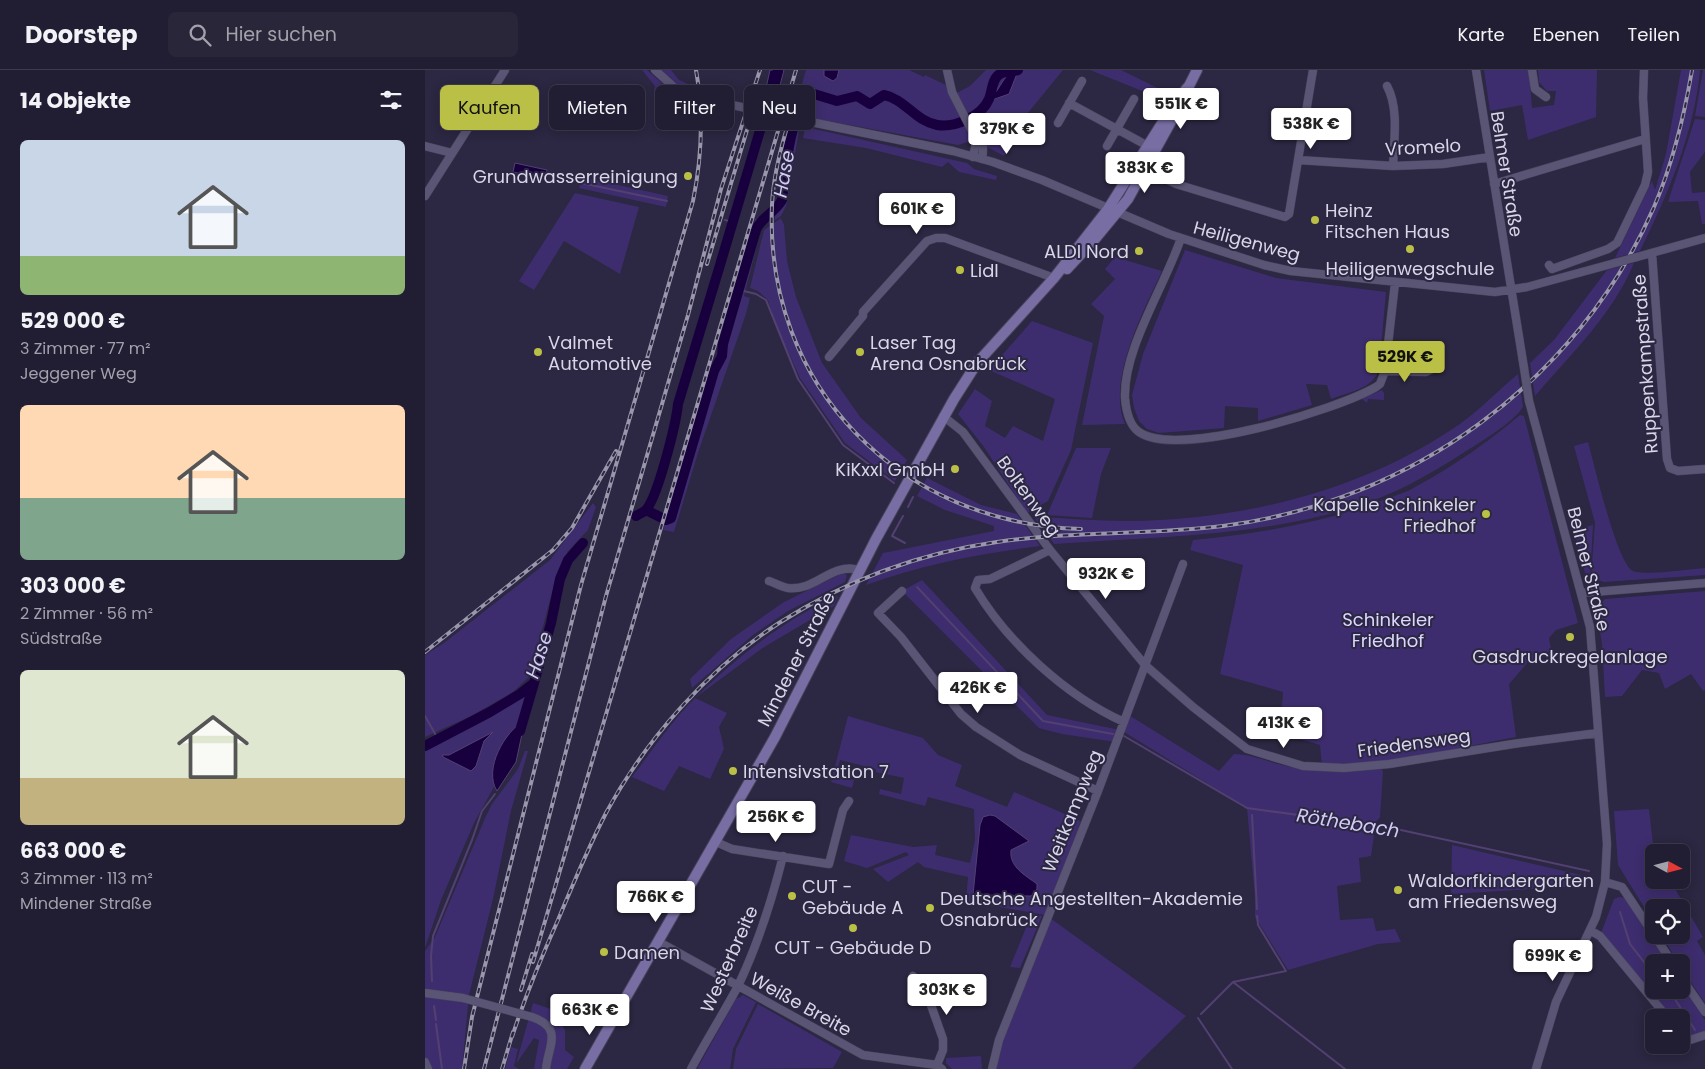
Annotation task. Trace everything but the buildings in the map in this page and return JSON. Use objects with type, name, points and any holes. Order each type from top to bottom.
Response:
[{"type":"main road","name":"Mindener Straße","points":[[585,1069],[775,737],[859,570],[943,416],[977,363],[1113,211],[1148,165],[1197,70]]},
{"type":"main road","name":"Mindener Straße","points":[[1113,211],[1148,146],[1171,109],[1187,88]]},
{"type":"street","points":[[425,196],[505,70]]},
{"type":"street","name":"Heiligenweg","points":[[655,70],[676,89],[695,97],[978,158],[1042,180],[1181,238],[1264,265],[1291,271],[1395,283],[1495,292],[1510,291],[1705,238]]},
{"type":"street","points":[[947,70],[950,87],[963,113],[971,126],[976,128],[980,134],[983,150],[978,158]]},
{"type":"street","points":[[1069,103],[1148,146],[1148,165],[1176,184],[1285,217],[1289,214],[1313,70]]},
{"type":"street","name":"Belmer Straße","points":[[1476,70],[1529,401],[1592,639],[1607,844],[1605,882],[1591,931],[1556,1002],[1535,1069]]},
{"type":"street","points":[[1532,70],[1535,89],[1546,97]]},
{"type":"street","points":[[1549,265],[1552,269],[1608,249],[1617,242],[1645,186],[1647,172],[1644,70]]},
{"type":"street","points":[[1058,124],[1082,81]]},
{"type":"street","points":[[1387,86],[1392,96],[1395,134],[1393,166]]},
{"type":"street","points":[[1107,146],[1134,99]]},
{"type":"street","points":[[1494,184],[1645,139]]},
{"type":"street","points":[[425,146],[452,154]]},
{"type":"street","name":"Vromelo","points":[[1298,160],[1393,166],[1443,164],[1490,157]]},
{"type":"street","points":[[829,357],[863,316],[863,312],[927,241],[945,238],[1054,278]]},
{"type":"street","points":[[1181,238],[1172,263],[1145,322],[1126,386],[1129,419],[1134,428],[1145,436],[1159,439],[1197,439],[1280,423],[1334,406],[1371,390],[1380,384],[1385,370],[1395,283]]},
{"type":"street","name":"Ruppenkampstraße","points":[[1652,253],[1667,459],[1670,468],[1678,471],[1705,469]]},
{"type":"street","points":[[1385,370],[1426,372],[1436,367]]},
{"type":"street","name":"Boltenweg","points":[[943,416],[963,432],[1050,550],[1145,665]]},
{"type":"street","points":[[1050,550],[990,578],[978,580],[975,588],[984,602],[1040,664],[1088,703],[1123,722]]},
{"type":"street","name":"Weitkampweg","points":[[992,1069],[1003,1032],[1098,791],[1183,564]]},
{"type":"street","points":[[769,581],[787,588],[801,587],[814,584],[840,568],[848,567],[859,570]]},
{"type":"street","points":[[1581,593],[1705,582]]},
{"type":"street","points":[[902,590],[878,613],[901,636],[961,714],[976,727],[1019,755],[1098,791]]},
{"type":"street","name":"Friedensweg","points":[[1145,665],[1241,745],[1303,766],[1344,768],[1389,764],[1513,744],[1598,733]]},
{"type":"street","points":[[716,842],[732,849],[829,864],[843,810],[849,801]]},
{"type":"street","name":"Westerbreite","points":[[691,1069],[738,986],[766,918],[783,856]]},
{"type":"street","points":[[1605,882],[1622,888],[1645,922]]},
{"type":"street","points":[[1591,931],[1600,936],[1661,1009]]},
{"type":"street","name":"Weiße Breite","points":[[659,942],[863,1055],[940,1067]]},
{"type":"street","points":[[913,976],[926,991],[943,1039],[940,1067]]},
{"type":"street","points":[[1690,990],[1705,1012]]},
{"type":"street","points":[[425,993],[463,998],[532,1017],[546,1024],[551,1031],[552,1050],[545,1069]]},
{"type":"street","points":[[1690,1040],[1705,1035]]},
{"type":"street","points":[[425,1062],[428,1069]]},
{"type":"green space","points":[[642,70],[647,70],[664,85],[655,86]]},
{"type":"green space","points":[[662,70],[671,70],[679,80],[690,85],[678,85]]},
{"type":"green space","points":[[806,70],[909,70],[924,77],[925,75],[950,87],[953,95],[970,86],[986,70],[1063,70],[1023,119],[1035,133],[1024,129],[1004,156],[989,148],[967,142],[958,145],[815,118],[815,85],[802,85]]},
{"type":"green space","points":[[1090,70],[1121,70],[1172,95],[1167,101]]},
{"type":"green space","points":[[1484,70],[1529,70],[1532,108],[1554,105],[1556,91],[1547,91],[1539,82],[1538,70],[1597,70],[1596,117],[1528,140],[1522,105],[1490,111]]},
{"type":"green space","points":[[1681,70],[1700,70],[1692,117],[1670,186],[1640,251],[1615,258],[1652,181],[1655,190],[1666,154]]},
{"type":"green space","points":[[1703,70],[1705,70],[1705,117],[1695,116]]},
{"type":"green space","points":[[1695,119],[1705,120],[1705,152],[1690,172],[1692,193],[1705,192],[1705,224],[1702,224],[1698,201],[1668,202]]},
{"type":"green space","points":[[815,129],[967,163],[974,169],[997,176],[996,180],[959,172],[948,162],[942,167],[866,148],[803,138],[804,130]]},
{"type":"green space","points":[[793,130],[799,130],[786,206],[781,216],[775,220],[775,211],[782,200]]},
{"type":"green space","points":[[582,177],[668,196],[666,207],[579,188]]},
{"type":"green space","points":[[575,193],[639,207],[620,274],[564,241],[534,290],[519,281]]},
{"type":"green space","points":[[764,218],[744,296],[750,298],[746,314],[698,453],[674,532],[663,530],[738,285],[755,219]]},
{"type":"green space","points":[[781,218],[784,225],[787,261],[796,297],[822,363],[861,418],[907,460],[895,481],[845,443],[800,378],[775,322],[768,300],[758,291],[750,288],[764,230]]},
{"type":"green space","points":[[1185,250],[1276,278],[1386,292],[1379,370],[1376,376],[1365,386],[1331,399],[1327,385],[1306,384],[1312,405],[1258,421],[1258,408],[1225,406],[1224,428],[1159,433],[1147,429],[1139,421],[1132,395],[1143,354]]},
{"type":"green space","points":[[1115,257],[1162,271],[1137,325],[1124,367],[1120,387],[1120,407],[1125,424],[1082,425],[1104,316],[1091,304],[1115,279],[1105,269]]},
{"type":"green space","points":[[1634,263],[1625,282],[1603,316],[1577,349],[1535,396],[1530,363],[1554,340],[1607,270]]},
{"type":"green space","points":[[1032,321],[1093,343],[1071,450],[1048,501],[1027,513],[984,447],[958,414],[975,389],[992,401],[985,426],[1005,438],[1013,426],[1043,441],[1055,399],[989,370]]},
{"type":"green space","points":[[1518,374],[1523,407],[1512,420],[1478,444],[1423,477],[1380,498],[1351,508],[1314,518],[1241,530],[1054,544],[1034,517],[1116,521],[1170,519],[1213,515],[1297,498],[1337,486],[1415,452],[1460,424]]},
{"type":"green space","points":[[1382,390],[1384,400],[1368,399],[1367,403],[1362,399]]},
{"type":"green space","name":"Schinkeler Friedhof","points":[[1520,415],[1524,416],[1578,623],[1556,630],[1549,638],[1552,655],[1529,661],[1509,684],[1516,737],[1395,760],[1346,765],[1322,765],[1320,745],[1280,733],[1283,692],[1220,674],[1243,565],[1190,550],[1193,540],[1242,534],[1315,521],[1339,515],[1402,493],[1457,462]]},
{"type":"green space","points":[[1588,442],[1613,533],[1620,551],[1633,571],[1646,573],[1705,568],[1705,575],[1604,582],[1591,578],[1595,523],[1574,446]]},
{"type":"green space","points":[[1076,448],[1111,448],[1101,474],[1092,518],[1047,515]]},
{"type":"green space","points":[[927,478],[981,505],[1017,514],[1040,546],[952,561],[909,571],[866,585],[883,553],[994,531],[994,526],[945,510],[917,496]]},
{"type":"green space","points":[[593,503],[596,507],[588,530],[568,551],[557,573],[530,676],[513,692],[471,716],[425,737],[425,655],[444,643],[550,560]]},
{"type":"green space","points":[[1593,525],[1590,578],[1585,573],[1574,530]]},
{"type":"green space","points":[[843,573],[847,575],[845,582],[788,611],[753,635],[692,688],[690,679],[731,639],[784,602]]},
{"type":"green space","points":[[922,580],[1047,715],[1120,730],[1127,714],[1219,771],[1234,754],[1284,766],[1302,768],[1336,770],[1381,769],[1383,771],[1380,817],[1376,822],[1371,856],[1359,858],[1361,882],[1337,886],[1340,920],[1373,918],[1376,931],[1395,929],[1401,942],[1378,944],[1288,970],[1255,917],[1247,808],[1121,730],[1116,742],[1062,734],[1039,728],[902,591]]},
{"type":"green space","points":[[1705,591],[1705,690],[1703,691],[1691,674],[1665,689],[1659,673],[1642,670],[1622,696],[1605,697],[1602,644],[1597,612],[1599,605],[1605,599]]},
{"type":"green space","points":[[838,596],[834,606],[764,647],[695,698],[727,668],[763,640],[800,615]]},
{"type":"green space","points":[[529,694],[522,722],[517,724],[493,778],[494,787],[474,823],[441,900],[425,948],[425,750]]},
{"type":"green space","points":[[695,698],[727,713],[719,727],[724,749],[710,779],[679,766],[664,791],[632,777],[670,726]]},
{"type":"green space","points":[[848,716],[923,738],[938,755],[962,765],[955,786],[1007,807],[1014,792],[1081,821],[1045,915],[966,901],[968,877],[924,867],[918,862],[888,882],[873,869],[909,855],[906,852],[867,868],[844,861],[851,835],[913,847],[937,845],[935,855],[970,863],[975,840],[974,809],[928,797],[925,806],[879,794],[880,789],[901,794],[904,778],[876,772],[876,769],[840,760],[836,776],[854,780],[852,788],[831,782]]},
{"type":"green space","points":[[525,751],[528,751],[511,811],[493,899],[469,995],[462,1069],[425,1069],[425,951],[435,937],[492,804],[518,769]]},
{"type":"green space","points":[[1649,809],[1653,844],[1645,844],[1645,889],[1675,889],[1681,899],[1645,899],[1645,908],[1618,865],[1614,811]]},
{"type":"green space","points":[[1452,845],[1581,875],[1581,886],[1451,894]]},
{"type":"green space","points":[[1619,897],[1626,898],[1645,928],[1645,944],[1655,944],[1662,954],[1645,954],[1645,986],[1601,933],[1614,899]]},
{"type":"green space","points":[[1032,913],[1042,916],[1020,968],[1010,967]]},
{"type":"green space","points":[[1690,915],[1703,937],[1697,941],[1705,955],[1705,1003],[1690,981],[1690,954],[1673,954],[1667,944],[1690,944]]},
{"type":"green space","points":[[1050,918],[1186,1016],[1132,1069],[992,1069]]},
{"type":"green space","points":[[743,995],[756,1002],[733,1049],[730,1069],[697,1069],[736,999]]},
{"type":"green space","points":[[1690,998],[1705,1020],[1705,1032],[1690,1036],[1690,1009],[1665,1009],[1656,999]]},
{"type":"green space","points":[[533,1003],[554,1010],[565,1030],[565,1050],[574,1057],[567,1069],[534,1069],[539,1040],[534,1038],[516,1064]]},
{"type":"green space","points":[[758,1004],[842,1052],[833,1068],[733,1069],[736,1049]]},
{"type":"green space","points":[[511,1047],[518,1049],[514,1066],[519,1069],[505,1069]]},
{"type":"green space","points":[[981,1056],[982,1069],[952,1069],[946,1063],[946,1058]]},
{"type":"shaded area","points":[[770,70],[784,70],[780,85],[767,85]]},
{"type":"shaded area","points":[[824,70],[839,70],[837,78],[833,81],[824,76]]},
{"type":"shaded area","points":[[1018,71],[1009,94],[989,101],[1006,77]]},
{"type":"shaded area","points":[[1008,123],[1011,127],[996,139],[992,135]]},
{"type":"shaded area","points":[[515,163],[547,170],[545,179],[513,172]]},
{"type":"shaded area","points":[[525,720],[516,762],[497,791],[493,782],[493,772],[498,751],[510,733]]},
{"type":"shaded area","points":[[493,732],[484,741],[476,766],[471,771],[442,755],[449,755]]},
{"type":"shaded area","points":[[995,816],[1029,841],[1011,850],[1011,856],[1015,866],[1037,884],[1037,889],[1031,896],[973,895],[980,825],[983,817]]},
{"type":"waterway","name":"Hase","points":[[636,516],[646,510],[661,476],[678,404],[778,70]]},
{"type":"waterway","name":"Hase","points":[[646,510],[666,520],[671,518],[714,371],[722,356],[723,344],[756,230],[782,200],[790,142],[794,127],[805,102],[814,94],[837,101],[857,96],[870,104],[884,95],[898,101],[929,123],[952,125],[960,123],[980,111],[989,99],[997,76],[1004,72],[1018,70]]},
{"type":"waterway","points":[[581,183],[667,201]]},
{"type":"waterway","name":"Hase","points":[[725,220],[733,222]]},
{"type":"waterway","name":"Röthebach","points":[[740,290],[756,294],[766,300],[798,379],[843,445],[894,483]]},
{"type":"waterway","name":"Röthebach","points":[[908,507],[913,497]]},
{"type":"waterway","name":"Röthebach","points":[[903,516],[892,536],[905,543]]},
{"type":"waterway","name":"Hase","points":[[425,746],[490,712],[534,683],[551,623],[560,579],[568,560],[583,543]]},
{"type":"waterway","name":"Röthebach","points":[[917,587],[1043,721],[1113,734]]},
{"type":"waterway","points":[[520,731],[534,683]]},
{"type":"waterway","points":[[425,716],[438,739]]},
{"type":"waterway","name":"Röthebach","points":[[1124,736],[1247,808],[1387,827],[1589,871]]},
{"type":"waterway","points":[[432,981],[431,956],[433,936],[482,811],[495,794]]},
{"type":"waterway","points":[[1252,815],[1257,909]]},
{"type":"waterway","points":[[1620,912],[1630,944],[1645,963]]},
{"type":"waterway","points":[[1257,916],[1258,925],[1286,971],[1233,982],[1345,1069]]},
{"type":"waterway","points":[[1201,1014],[1233,982]]},
{"type":"waterway","name":"Röthebach","points":[[1675,999],[1695,1030]]},
{"type":"waterway","points":[[434,1006],[436,1020]]},
{"type":"waterway","points":[[1198,1018],[1232,1069]]},
{"type":"waterway","points":[[436,1024],[442,1069]]},
{"type":"railway","points":[[464,1069],[472,1017],[581,585],[693,201],[701,136],[699,87],[696,70]]},
{"type":"railway","points":[[484,1069],[606,596],[688,315],[721,189],[760,70]]},
{"type":"railway","points":[[533,962],[796,70]]},
{"type":"railway","points":[[512,1037],[545,949],[581,866],[606,813],[622,785],[660,732],[681,708],[704,684],[753,641],[779,623],[830,594],[884,571],[940,553],[997,542],[1053,536],[1167,531],[1223,526],[1292,513],[1359,491],[1422,461],[1480,423],[1534,379],[1581,327],[1621,270],[1654,207],[1667,174],[1692,70]]},
{"type":"railway","points":[[707,264],[747,130]]},
{"type":"railway","points":[[786,131],[777,168],[772,205],[776,271],[792,332],[819,386],[856,433],[902,472],[956,502],[1016,521],[1081,529]]},
{"type":"railway","points":[[425,652],[553,550],[572,528],[616,451]]},
{"type":"railway","points":[[521,990],[532,954]]},
{"type":"railway","points":[[502,1069],[513,1032]]},
{"type":"place","name":"Grundwasserreinigung","points":[[688,176]]},
{"type":"place","name":"Heinz Fitschen Haus","points":[[1315,220]]},
{"type":"place","name":"Heiligenwegschule","points":[[1410,249]]},
{"type":"place","name":"ALDI Nord","points":[[1139,251]]},
{"type":"place","name":"Lidl","points":[[960,270]]},
{"type":"place","name":"Valmet Automotive","points":[[538,352]]},
{"type":"place","name":"Laser Tag Arena Osnabrück","points":[[860,352]]},
{"type":"place","name":"KiKxxl GmbH","points":[[955,469]]},
{"type":"place","name":"Kapelle Schinkeler Friedhof","points":[[1486,514]]},
{"type":"place","name":"Gasdruckregelanlage","points":[[1570,637]]},
{"type":"place","name":"Intensivstation 7","points":[[733,771]]},
{"type":"place","name":"Waldorfkindergarten am Friedensweg","points":[[1398,890]]},
{"type":"place","name":"CUT - Gebäude A","points":[[792,896]]},
{"type":"place","name":"Deutsche Angestellten-Akademie Osnabrück","points":[[930,908]]},
{"type":"place","name":"CUT - Gebäude D","points":[[853,928]]},
{"type":"place","name":"Damen","points":[[604,952]]}]
